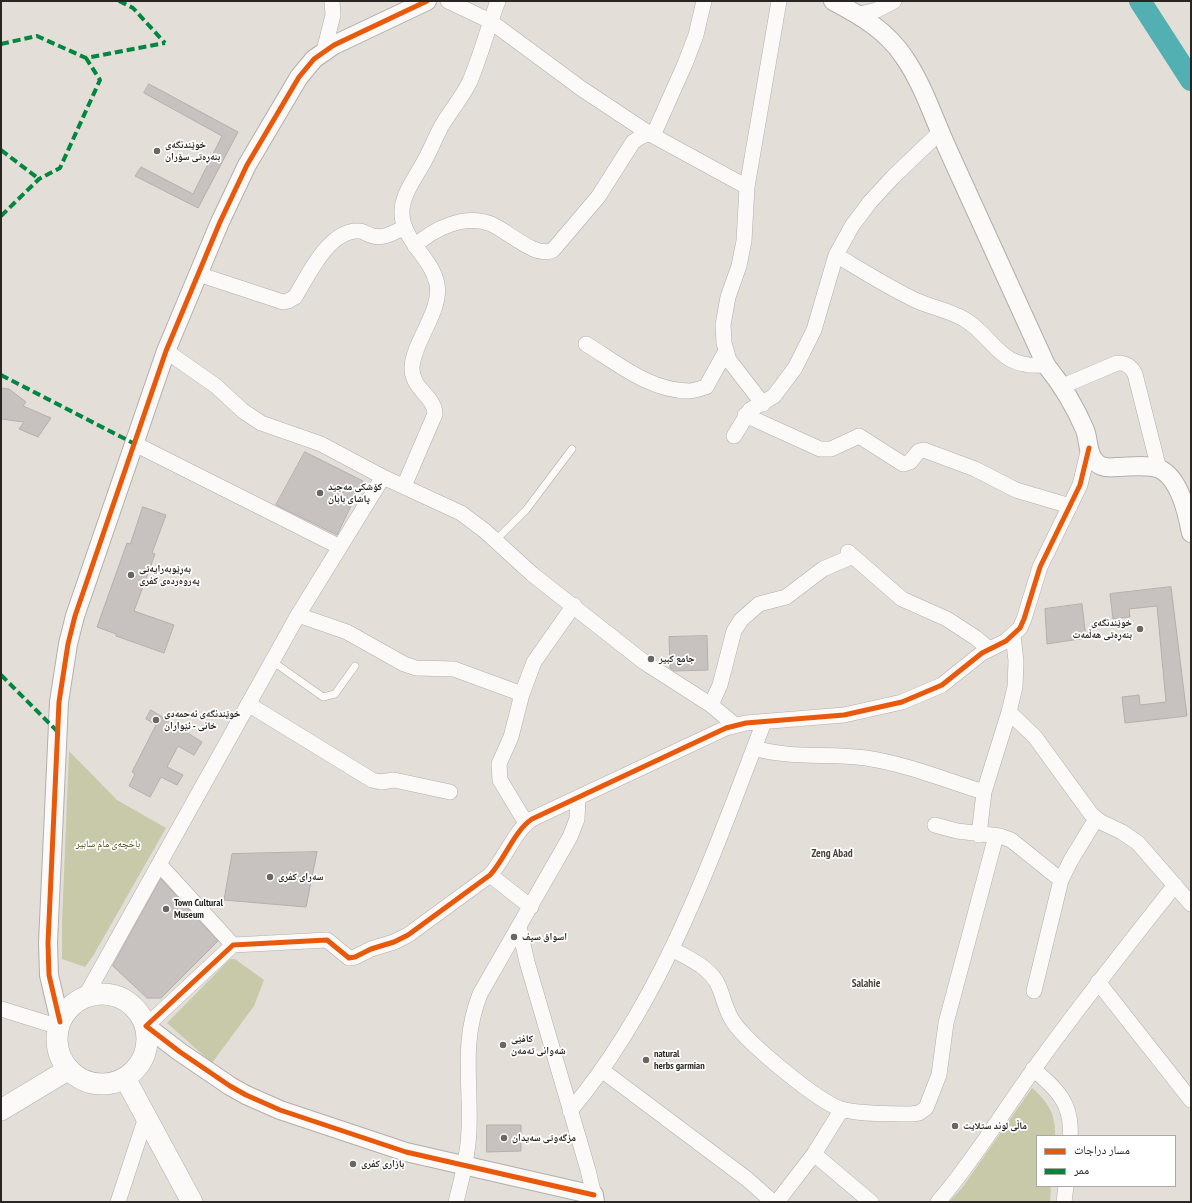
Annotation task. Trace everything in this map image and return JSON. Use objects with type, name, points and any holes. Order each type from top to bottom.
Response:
[{"type":"main road","points":[[97,994],[110,994],[122,998],[137,1010],[146,1026],[148,1041],[145,1056],[136,1069],[125,1078],[110,1083],[95,1084],[81,1079],[69,1069],[62,1060],[58,1050],[57,1038],[60,1024],[66,1012],[75,1003],[85,997],[97,994]]},
{"type":"main road","points":[[1,1110],[69,1069]]},
{"type":"main road","points":[[125,1078],[192,1202]]},
{"type":"street","points":[[324,51],[334,14],[332,1]]},
{"type":"street","points":[[1,1009],[60,1024],[49,975],[48,944],[59,702],[63,673],[78,608],[166,351],[198,274],[220,222],[247,165],[299,76],[310,63],[324,51],[427,1]]},
{"type":"street","points":[[448,1],[490,21],[582,89],[650,134],[746,188]]},
{"type":"street","points":[[404,486],[435,414],[433,405],[416,385],[412,372],[413,360],[437,293],[436,278],[415,246],[405,227],[402,214],[403,201],[431,151],[441,127],[466,87],[498,1]]},
{"type":"street","points":[[415,246],[426,235],[436,230],[474,221],[486,223],[498,228],[538,252],[550,252],[598,197],[633,142],[642,136],[650,134],[656,129],[686,64],[696,35],[704,1]]},
{"type":"street","points":[[763,404],[733,367],[726,351],[723,325],[728,297],[739,266],[744,241],[746,188],[779,1]]},
{"type":"street","points":[[834,1],[860,14],[892,41],[904,56],[920,82],[940,132],[1046,365],[1063,386],[1085,432],[1093,460],[1099,466],[1113,468],[1143,466],[1159,469],[1171,479],[1178,491],[1191,533]]},
{"type":"street","points":[[860,14],[877,10],[894,1]]},
{"type":"street","points":[[734,436],[745,415],[750,410],[769,401],[779,391],[805,350],[820,310],[836,255],[852,226],[870,202],[902,168],[940,132]]},
{"type":"street","points":[[198,274],[283,302],[288,302],[295,297],[323,252],[342,235],[359,231],[373,236],[382,236],[405,227]]},
{"type":"street","points":[[836,255],[914,300],[964,319],[979,331],[993,347],[1009,359],[1027,365],[1046,365]]},
{"type":"street","points":[[586,344],[645,381],[668,389],[690,391],[706,387],[726,351]]},
{"type":"street","points":[[166,351],[216,386],[243,411],[261,423],[321,444],[383,477],[461,513],[532,574],[574,605],[644,662],[711,705],[735,725]]},
{"type":"street","points":[[1063,386],[1117,364],[1125,364],[1131,368],[1135,374],[1159,469]]},
{"type":"street","points":[[745,415],[820,449],[831,449],[859,436],[903,464],[908,464],[918,451],[924,450],[966,465],[1016,490],[1070,506]]},
{"type":"street","points":[[135,444],[340,547]]},
{"type":"street","points":[[519,927],[527,962],[588,1170],[594,1199],[384,1145],[263,1103],[230,1086],[146,1026],[233,945],[327,940],[346,957],[355,957],[371,949],[394,942],[408,935],[490,875],[501,862],[526,823],[735,725],[844,715],[902,702],[942,685],[975,658],[1013,635],[1024,619],[1040,568],[1080,485],[1089,448]]},
{"type":"street","points":[[85,997],[298,615],[383,477]]},
{"type":"street","points":[[711,705],[720,685],[734,630],[741,620],[759,604],[786,597],[823,569],[851,554],[902,599],[947,619],[971,634],[989,649]]},
{"type":"street","points":[[526,823],[503,784],[499,764],[516,723],[522,694],[530,672],[540,652],[574,605]]},
{"type":"street","points":[[298,615],[347,632],[404,664],[416,668],[454,669],[522,694]]},
{"type":"street","points":[[979,834],[984,792],[1010,712],[1016,674],[1013,635]]},
{"type":"street","points":[[248,704],[372,780],[404,782],[450,792]]},
{"type":"street","points":[[1010,712],[1034,737],[1096,819],[1131,837],[1191,904]]},
{"type":"street","points":[[570,1111],[603,1071],[672,949],[716,846],[764,722]]},
{"type":"street","points":[[754,748],[784,755],[849,757],[883,762],[984,792]]},
{"type":"street","points":[[456,1202],[465,1166],[469,1129],[468,1054],[471,1023],[480,994],[570,837],[577,819],[578,799]]},
{"type":"street","points":[[1034,991],[1061,880],[1071,860],[1096,819]]},
{"type":"street","points":[[935,825],[957,831],[996,836],[1016,843],[1061,880]]},
{"type":"street","points":[[672,949],[700,965],[714,978],[734,1023],[755,1046],[824,1100],[842,1109],[911,1114],[919,1113],[928,1104],[941,1066],[946,1023],[996,836]]},
{"type":"street","points":[[159,864],[233,945]]},
{"type":"street","points":[[490,875],[531,907]]},
{"type":"street","points":[[938,1202],[967,1166],[1033,1069],[1098,982],[1175,885]]},
{"type":"street","points":[[1098,982],[1191,1100]]},
{"type":"street","points":[[1033,1069],[1054,1086],[1063,1099],[1070,1120],[1070,1135]]},
{"type":"street","points":[[603,1071],[747,1179],[774,1202]]},
{"type":"street","points":[[777,1202],[814,1154],[842,1109]]},
{"type":"street","points":[[118,1202],[146,1117]]},
{"type":"street","points":[[814,1154],[871,1202]]},
{"type":"street","points":[[1064,1202],[1066,1187]]},
{"type":"lane","points":[[495,541],[526,510],[572,448]]},
{"type":"lane","points":[[272,661],[323,697],[335,694],[355,666]]},
{"type":"green space","name":"باخچەی مام سابیر","points":[[69,751],[117,800],[166,828],[93,956],[85,967],[62,959],[62,923]]},
{"type":"green space","points":[[230,959],[235,959],[264,980],[254,1006],[212,1063],[167,1023]]},
{"type":"green space","points":[[1032,1088],[1047,1104],[1054,1121],[1055,1135],[1036,1135],[1036,1187],[1051,1187],[1050,1202],[949,1202],[962,1188]]},
{"type":"building","points":[[149,84],[238,132],[198,208],[135,176],[141,167],[193,194],[222,136],[144,93]]},
{"type":"building","points":[[1,388],[9,389],[26,402],[23,406],[51,418],[38,437],[19,429],[24,422],[1,419]]},
{"type":"building","name":"کۆشکی مەجید پاشای بابان","points":[[305,452],[363,481],[337,535],[276,505]]},
{"type":"building","name":"بەڕێوبەرایەتی پەروەردەی کفری","points":[[143,507],[166,515],[152,553],[155,554],[134,611],[174,625],[164,653],[116,636],[116,634],[97,627],[127,543],[130,544]]},
{"type":"building","points":[[1171,587],[1187,716],[1125,723],[1122,697],[1139,695],[1140,705],[1166,702],[1157,606],[1129,609],[1130,617],[1113,619],[1110,594]]},
{"type":"building","points":[[1082,604],[1086,638],[1047,644],[1045,609]]},
{"type":"building","points":[[707,636],[708,670],[674,671],[670,668],[669,637]]},
{"type":"building","points":[[151,710],[202,742],[194,755],[178,746],[167,767],[183,775],[177,785],[161,777],[150,797],[129,786],[135,774],[132,772],[156,725],[146,719]]},
{"type":"building","name":"سەرای کفری","points":[[317,852],[306,907],[224,900],[232,854]]},
{"type":"building","name":"Town Cultural Museum","points":[[161,879],[218,941],[161,998],[147,998],[113,966]]},
{"type":"building","name":"مزگەوتی سەیدان","points":[[487,1125],[521,1125],[521,1151],[487,1152]]},
{"type":"waterway","points":[[1140,1],[1191,80]]},
{"type":"marked path","points":[[119,1],[133,8],[165,43]]},
{"type":"marked path","points":[[1,44],[37,36],[86,58],[165,43]]},
{"type":"marked path","points":[[1,216],[39,179],[60,168],[100,80],[86,58]]},
{"type":"marked path","points":[[1,150],[39,179]]},
{"type":"marked path","points":[[1,375],[135,444]]},
{"type":"marked path","points":[[1,675],[58,732]]},
{"type":"cycle path","points":[[60,1022],[49,975],[48,943],[59,702],[68,644],[75,616],[166,351],[220,222],[247,165],[299,77],[314,59],[334,45],[427,1]]},
{"type":"cycle path","points":[[594,1195],[406,1152],[280,1110],[230,1086],[180,1052],[146,1026],[233,945],[327,940],[349,958],[394,942],[408,935],[490,875],[520,831],[532,819],[726,728],[746,723],[844,715],[902,702],[942,685],[982,653],[1006,641],[1020,628],[1040,567],[1080,485],[1089,448]]},
{"type":"place","name":"خوێندنگەی بنەڕەتی سۆران","points":[[157,151]]},
{"type":"place","name":"کۆشکی مەجید پاشای بابان","points":[[320,493]]},
{"type":"place","name":"بەڕێوبەرایەتی پەروەردەی کفری","points":[[131,575]]},
{"type":"place","name":"خوێندنگەی بنەڕەتی هەڵمەت","points":[[1140,629]]},
{"type":"place","name":"جامع كبير","points":[[651,659]]},
{"type":"place","name":"خوێندنگەی ئەحمەدی خانی - ئێواران","points":[[156,720]]},
{"type":"place","name":"سەرای کفری","points":[[270,877]]},
{"type":"place","name":"Town Cultural Museum","points":[[166,909]]},
{"type":"place","name":"اسواق سيف","points":[[514,937]]},
{"type":"place","name":"کافێی شەوانی تەمەن","points":[[503,1045]]},
{"type":"place","name":"natural herbs garmian","points":[[646,1060]]},
{"type":"place","name":"ماڵی لوند ستلایت","points":[[955,1126]]},
{"type":"place","name":"مزگەوتی سەیدان","points":[[504,1138]]},
{"type":"place","name":"بازاری کفری","points":[[353,1164]]},
{"type":"district","name":"Zeng Abad","points":[[832,854]]},
{"type":"district","name":"Salahie","points":[[866,984]]}]
